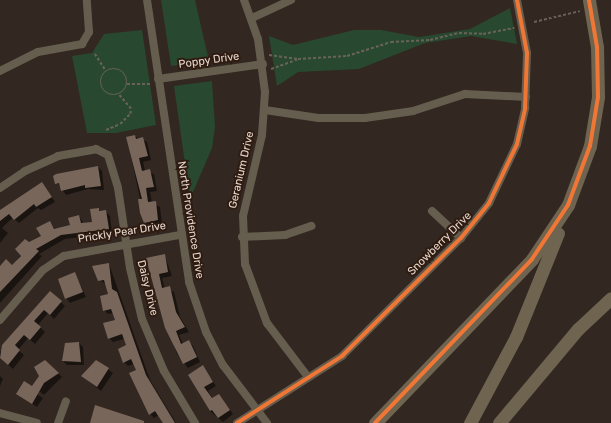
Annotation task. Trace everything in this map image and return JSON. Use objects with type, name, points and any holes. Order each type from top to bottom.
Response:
[{"type":"highway","points":[[470,423],[516,337],[574,192],[590,146],[598,97],[598,47],[585,5]]},
{"type":"highway","points":[[375,423],[532,259],[574,192]]},
{"type":"highway","points":[[499,423],[578,329],[611,298]]},
{"type":"street","points":[[0,71],[38,52],[85,41],[89,32],[87,0]]},
{"type":"street","name":"North Providence Drive","points":[[147,0],[155,82],[189,282],[206,332],[223,365],[254,409],[267,423]]},
{"type":"street","name":"Geranium Drive","points":[[244,0],[252,18],[263,64],[265,110],[260,146],[245,202],[242,237],[247,275],[258,306],[273,333],[308,377]]},
{"type":"street","points":[[252,18],[291,0]]},
{"type":"street","name":"Snowberry Drive","points":[[237,423],[254,409],[308,377],[348,350],[461,238],[502,179],[517,144],[526,97],[527,53],[517,0]]},
{"type":"street","name":"Poppy Drive","points":[[155,82],[263,64]]},
{"type":"street","points":[[265,110],[318,118],[365,118],[413,111],[465,94],[526,97]]},
{"type":"street","name":"Daisy Drive","points":[[0,188],[47,160],[92,149],[102,151],[110,158],[115,174],[132,281],[149,337],[173,389],[195,423]]},
{"type":"street","points":[[432,211],[461,238]]},
{"type":"street","points":[[242,237],[285,234],[311,226]]},
{"type":"street","name":"Prickly Pear Drive","points":[[0,320],[36,277],[56,260],[81,250],[180,235]]},
{"type":"street","points":[[58,423],[66,401]]},
{"type":"street","points":[[0,413],[37,423]]},
{"type":"path","points":[[534,22],[585,5]]},
{"type":"path","points":[[269,54],[298,59],[347,56],[392,42],[430,40],[459,33],[483,34],[520,26]]},
{"type":"path","points":[[95,54],[106,71]]},
{"type":"path","points":[[271,69],[298,59]]},
{"type":"path","points":[[106,71],[122,72],[127,84]]},
{"type":"path","points":[[106,71],[101,79],[101,87],[110,95],[119,95],[131,109],[130,114],[120,124],[106,130]]},
{"type":"path","points":[[119,95],[127,84],[155,82]]},
{"type":"green space","points":[[161,0],[195,0],[209,61],[171,66]]},
{"type":"green space","points":[[510,8],[517,44],[471,36],[425,43],[359,69],[298,72],[277,86],[269,36],[293,45],[354,30],[381,30],[419,37],[470,29]]},
{"type":"green space","points":[[142,30],[156,125],[116,133],[87,133],[72,56],[92,53],[104,34]]},
{"type":"green space","points":[[212,81],[215,127],[212,148],[190,199],[174,86]]},
{"type":"building","points":[[135,135],[136,139],[143,137],[148,156],[139,158],[142,171],[150,169],[154,187],[146,188],[148,202],[156,201],[158,220],[144,223],[140,213],[138,199],[142,199],[126,137]]},
{"type":"building","points":[[98,166],[101,186],[85,188],[85,185],[61,191],[59,183],[55,184],[53,176],[56,174]]},
{"type":"building","points":[[42,182],[52,197],[36,207],[34,204],[14,220],[9,214],[0,221],[0,210]]},
{"type":"building","points":[[99,208],[99,211],[106,210],[109,229],[61,235],[36,249],[39,251],[0,292],[0,266],[6,259],[12,265],[21,256],[15,249],[25,239],[29,242],[41,236],[36,228],[50,221],[54,229],[70,225],[68,218],[79,215],[81,223],[92,222],[90,209]]},
{"type":"building","points":[[165,254],[168,272],[159,274],[162,288],[170,286],[176,312],[185,327],[176,331],[181,344],[189,340],[197,357],[183,364],[165,328],[146,258]]},
{"type":"building","points":[[109,263],[112,289],[117,292],[146,375],[175,423],[163,423],[155,411],[149,415],[129,373],[136,370],[131,359],[123,363],[118,349],[126,345],[122,334],[108,339],[103,323],[115,320],[111,309],[103,311],[100,296],[108,294],[104,280],[98,281],[92,266]]},
{"type":"building","points":[[75,272],[83,292],[65,299],[58,279]]},
{"type":"building","points":[[50,291],[62,301],[50,315],[44,310],[34,321],[41,327],[30,340],[24,335],[15,345],[20,350],[8,365],[0,358],[2,345]]},
{"type":"building","points":[[79,342],[81,362],[62,361],[65,343]]},
{"type":"building","points":[[45,360],[59,373],[44,383],[32,404],[16,394],[24,381],[32,386],[39,376],[34,367]]},
{"type":"building","points":[[96,360],[109,368],[97,387],[81,376]]},
{"type":"building","points":[[203,365],[213,382],[204,387],[212,398],[219,394],[230,410],[218,418],[212,410],[210,411],[188,375]]},
{"type":"building","points":[[95,405],[144,421],[144,423],[90,423]]},
{"type":"cycle path","points":[[237,423],[342,356],[461,238],[489,203],[517,144],[525,108],[527,53],[517,0]]},
{"type":"cycle path","points":[[375,423],[532,259],[568,205],[590,146],[598,97],[597,47],[589,0]]}]
